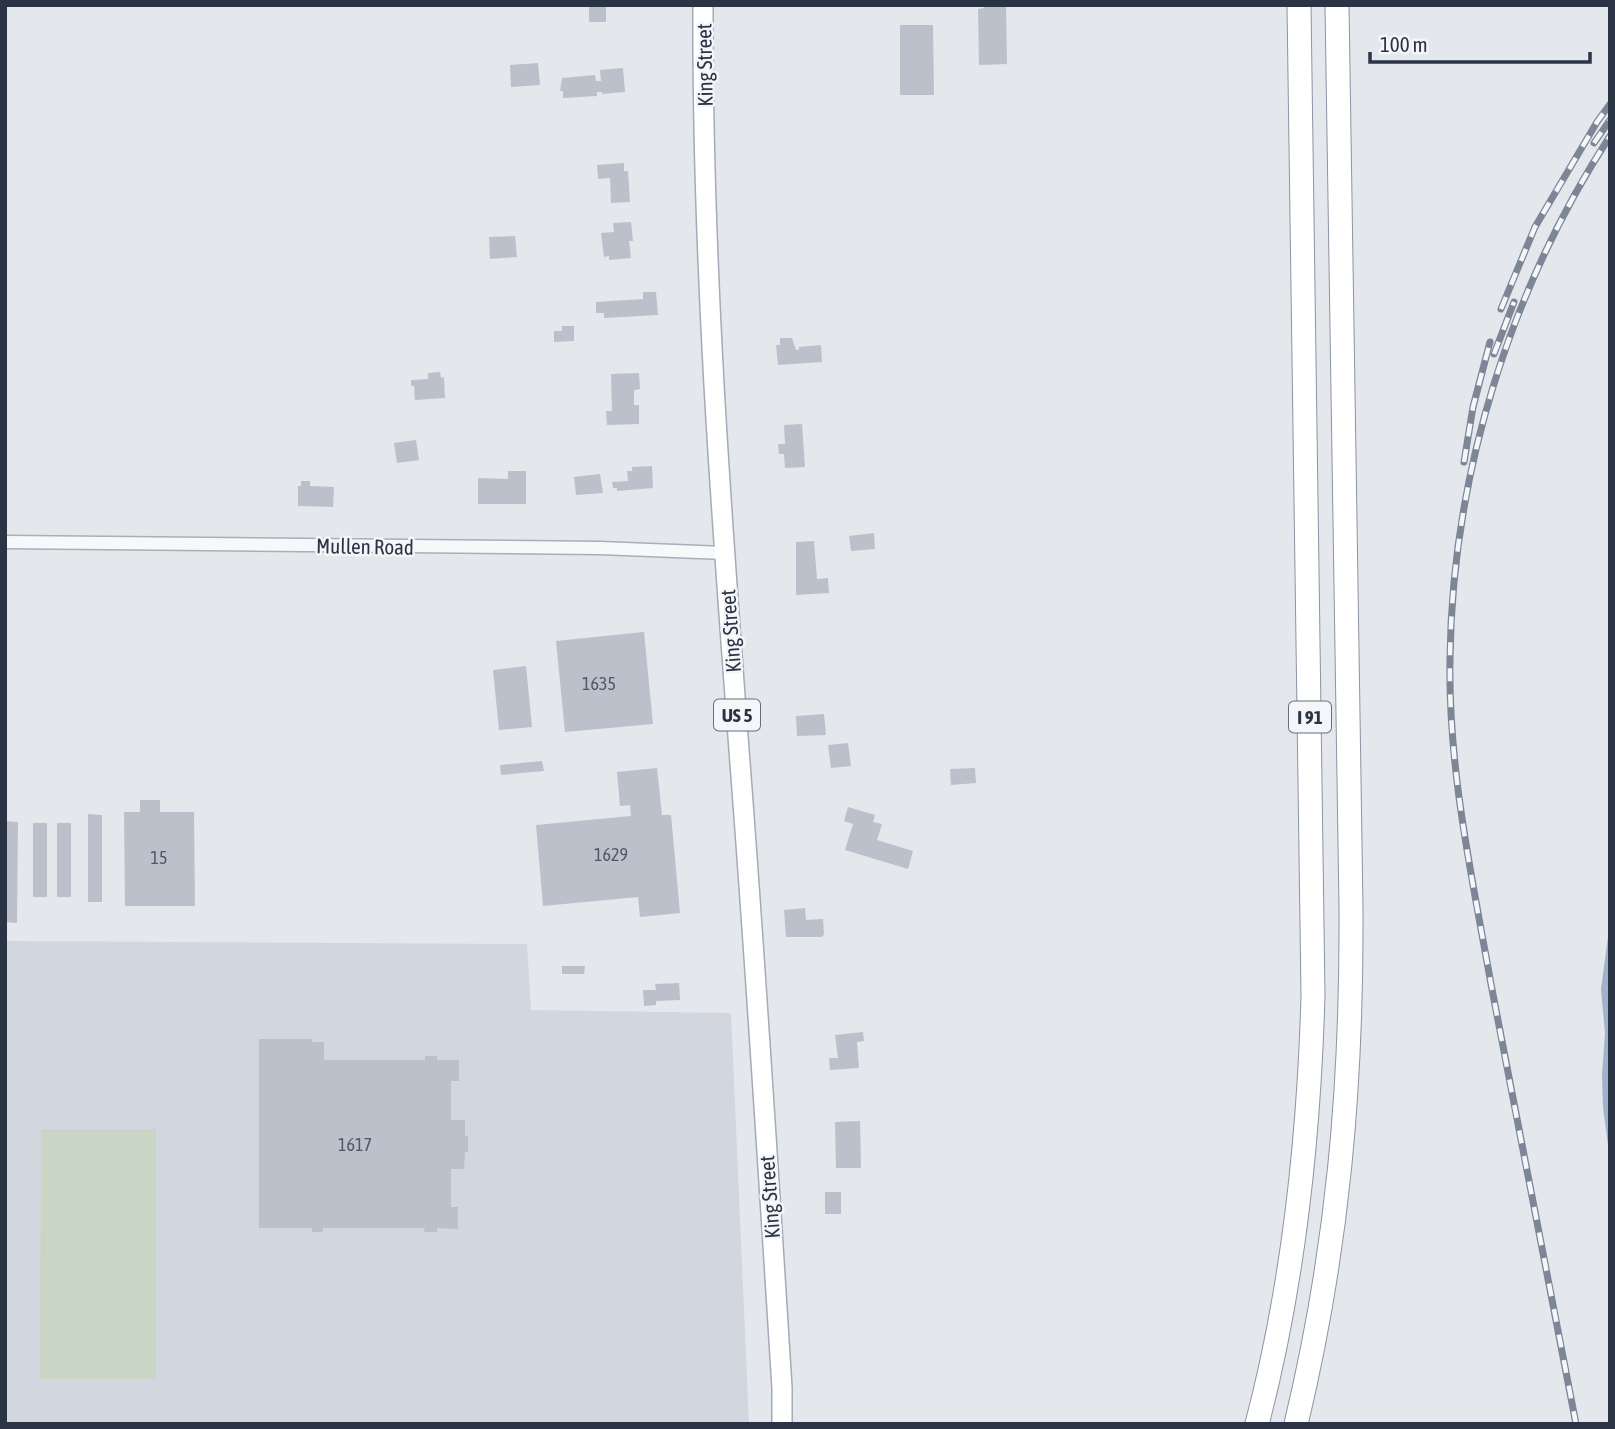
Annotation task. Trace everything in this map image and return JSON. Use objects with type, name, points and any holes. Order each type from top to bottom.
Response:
[{"type":"highway","name":"I 91","points":[[1257,1424],[1282,1314],[1297,1214],[1308,1108],[1313,995],[1299,5]]},
{"type":"highway","name":"I 91","points":[[1296,1424],[1319,1322],[1335,1224],[1345,1131],[1351,1023],[1352,908],[1337,5]]},
{"type":"main road","name":"King Street","points":[[703,5],[709,278],[724,553],[764,1105],[782,1424]]},
{"type":"street","name":"Mullen Road","points":[[5,542],[600,548],[724,553]]},
{"type":"shaded area","points":[[5,941],[527,944],[531,1010],[731,1013],[749,1424],[5,1424]]},
{"type":"green space","points":[[41,1129],[156,1129],[156,1379],[40,1379]]},
{"type":"water","points":[[1610,922],[1610,1161],[1603,1107],[1605,1033],[1601,989]]},
{"type":"building","points":[[589,5],[606,5],[606,22],[589,22]]},
{"type":"building","points":[[984,5],[1006,5],[1007,64],[979,65],[978,9],[984,8]]},
{"type":"building","points":[[900,25],[933,25],[934,95],[900,95]]},
{"type":"building","points":[[538,63],[540,85],[511,87],[510,65]]},
{"type":"building","points":[[623,68],[625,92],[597,92],[597,96],[563,98],[563,91],[560,91],[562,78],[595,75],[596,81],[601,81],[600,70]]},
{"type":"building","points":[[624,163],[624,171],[628,171],[630,202],[611,203],[610,178],[598,179],[597,165]]},
{"type":"building","points":[[631,222],[631,258],[609,260],[609,256],[604,257],[601,233],[614,232],[613,223]]},
{"type":"building","points":[[515,236],[517,257],[490,259],[489,237]]},
{"type":"building","points":[[643,292],[656,292],[658,315],[604,318],[604,313],[596,313],[596,302],[643,299]]},
{"type":"building","points":[[562,326],[574,326],[574,341],[554,342],[554,331],[562,331]]},
{"type":"building","points":[[780,338],[792,338],[796,350],[799,350],[799,347],[821,345],[822,362],[778,365],[776,345],[780,345]]},
{"type":"building","points":[[440,372],[441,378],[444,377],[445,398],[415,400],[411,380],[428,379],[428,373]]},
{"type":"building","points":[[639,373],[640,389],[634,390],[634,405],[639,405],[639,424],[607,425],[606,411],[612,411],[611,374]]},
{"type":"building","points":[[802,424],[805,467],[785,468],[784,454],[779,454],[778,444],[785,444],[784,425]]},
{"type":"building","points":[[416,440],[419,460],[397,463],[394,443]]},
{"type":"building","points":[[652,466],[653,488],[617,491],[617,488],[613,488],[612,482],[628,481],[627,471],[632,471],[632,467]]},
{"type":"building","points":[[508,471],[526,471],[526,504],[478,504],[478,478],[508,479]]},
{"type":"building","points":[[600,474],[603,493],[576,495],[574,477]]},
{"type":"building","points":[[301,481],[310,481],[310,486],[334,487],[333,507],[298,506],[298,486],[301,486]]},
{"type":"building","points":[[874,533],[875,549],[851,551],[849,536]]},
{"type":"building","points":[[814,541],[817,579],[828,578],[829,593],[796,595],[796,542]]},
{"type":"building","points":[[644,632],[653,724],[565,732],[556,641]]},
{"type":"building","points":[[526,666],[532,727],[499,730],[493,670]]},
{"type":"building","points":[[824,714],[826,735],[797,736],[796,716]]},
{"type":"building","points":[[848,743],[851,766],[831,768],[828,745]]},
{"type":"building","points":[[542,761],[544,771],[501,775],[500,765]]},
{"type":"building","points":[[657,768],[662,815],[671,815],[680,913],[640,917],[638,897],[543,906],[536,825],[631,816],[630,805],[620,806],[617,772]]},
{"type":"building","points":[[975,768],[976,783],[951,785],[950,769]]},
{"type":"building","points":[[140,800],[160,800],[160,812],[194,812],[195,906],[125,906],[124,812],[140,812]]},
{"type":"building","points":[[848,807],[875,815],[873,822],[882,824],[877,840],[913,851],[908,869],[845,850],[853,824],[844,821]]},
{"type":"building","points":[[88,814],[102,815],[102,902],[88,902]]},
{"type":"building","points":[[5,821],[18,822],[17,923],[5,922]]},
{"type":"building","points":[[33,823],[47,823],[47,897],[33,897]]},
{"type":"building","points":[[57,823],[71,823],[71,897],[57,897]]},
{"type":"building","points":[[805,908],[806,920],[823,919],[824,934],[822,937],[786,937],[784,910]]},
{"type":"building","points":[[562,966],[585,966],[584,974],[562,974]]},
{"type":"building","points":[[679,983],[680,1000],[656,1001],[656,1005],[644,1006],[643,990],[656,990],[655,984]]},
{"type":"building","points":[[863,1032],[864,1041],[857,1042],[859,1068],[830,1070],[829,1058],[838,1058],[835,1035]]},
{"type":"building","points":[[259,1039],[312,1039],[312,1042],[324,1042],[324,1060],[425,1060],[425,1056],[437,1056],[437,1060],[459,1060],[459,1081],[451,1081],[451,1120],[465,1120],[468,1152],[465,1152],[464,1169],[451,1169],[451,1207],[458,1207],[458,1229],[437,1228],[437,1232],[424,1232],[425,1228],[323,1228],[323,1232],[312,1232],[312,1228],[259,1228]]},
{"type":"building","points":[[860,1121],[861,1168],[836,1168],[835,1122]]},
{"type":"building","points":[[825,1192],[841,1192],[841,1214],[825,1214]]},
{"type":"railway","points":[[1501,309],[1535,227],[1610,104]]},
{"type":"railway","points":[[1594,143],[1610,120]]},
{"type":"railway","points":[[1576,1424],[1469,863],[1453,741],[1450,659],[1453,590],[1462,521],[1475,453],[1493,386],[1543,257],[1574,195],[1610,136]]},
{"type":"railway","points":[[1494,354],[1514,302]]},
{"type":"railway","points":[[1464,462],[1473,407],[1490,342]]}]
